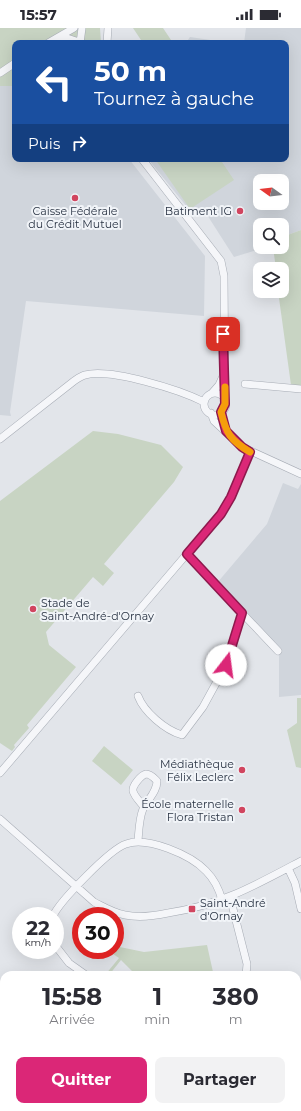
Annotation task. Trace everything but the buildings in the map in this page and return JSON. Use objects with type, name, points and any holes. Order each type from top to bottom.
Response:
[{"type":"street","points":[[54,40],[74,28]]},
{"type":"street","points":[[80,40],[82,28]]},
{"type":"street","points":[[107,40],[108,28]]},
{"type":"street","points":[[61,36],[74,40]]},
{"type":"street","points":[[0,73],[12,65]]},
{"type":"street","points":[[144,162],[221,261],[224,276],[225,407],[221,412],[216,414],[211,413],[205,409],[204,402],[207,396],[219,385],[224,374]]},
{"type":"street","points":[[0,439],[74,381],[84,375],[106,375],[162,386],[204,402]]},
{"type":"street","points":[[245,384],[301,389]]},
{"type":"street","points":[[212,393],[218,394],[225,401]]},
{"type":"street","points":[[221,412],[226,431]]},
{"type":"street","points":[[211,413],[214,421],[242,447],[250,452],[301,474]]},
{"type":"street","points":[[0,773],[221,514],[231,497],[250,452]]},
{"type":"street","points":[[187,554],[278,651]]},
{"type":"street","points":[[138,696],[141,706],[172,732],[182,735],[203,707],[226,665],[242,613]]},
{"type":"street","points":[[138,841],[140,818],[144,807]]},
{"type":"street","points":[[0,819],[76,888],[94,902],[112,911],[125,915],[149,916],[210,905],[230,898],[301,861]]},
{"type":"street","points":[[60,907],[76,888],[114,850],[127,843],[138,841],[165,847],[205,870],[216,883],[222,900]]},
{"type":"street","points":[[288,868],[295,883],[301,909]]},
{"type":"street","points":[[230,898],[247,964],[246,971]]},
{"type":"street","points":[[64,957],[69,963],[80,971]]},
{"type":"shaded area","points":[[246,28],[301,28],[301,230],[289,234],[289,218],[253,218],[253,251],[234,257],[202,207],[192,213],[150,162],[289,162],[289,40],[244,40]]},
{"type":"shaded area","points":[[190,37],[210,40],[188,40]]},
{"type":"shaded area","points":[[0,86],[12,86],[12,162],[131,162],[205,256],[204,316],[26,301],[10,412],[11,416],[0,415]]},
{"type":"shaded area","points":[[283,483],[298,489],[301,484],[301,695],[279,697],[279,648],[217,583],[267,524]]},
{"type":"green space","points":[[0,28],[100,28],[101,40],[12,40],[12,86],[0,86]]},
{"type":"green space","points":[[133,28],[163,28],[171,40],[141,40]]},
{"type":"green space","points":[[157,162],[222,162],[234,180],[190,209]]},
{"type":"green space","points":[[301,230],[301,385],[291,385],[279,298],[289,298],[289,262],[275,262],[274,254],[289,254],[289,234]]},
{"type":"green space","name":"Stade de Saint-André-d'Ornay","points":[[93,431],[118,434],[161,445],[183,467],[174,482],[104,564],[114,573],[103,586],[93,577],[46,632],[49,645],[76,667],[27,725],[29,728],[14,745],[15,747],[12,751],[0,743],[0,501]]},
{"type":"green space","points":[[297,698],[301,698],[301,768],[296,767],[287,730],[297,723]]},
{"type":"green space","points":[[104,746],[133,770],[121,785],[92,761]]},
{"type":"green space","points":[[207,945],[213,971],[132,971],[121,960],[112,971],[108,971],[118,959],[124,959],[124,948],[144,952]]},
{"type":"slow traffic","points":[[225,387],[225,407],[221,412],[226,431],[242,447],[250,452]]},
{"type":"place","name":"Caisse Fédérale du Crédit Mutuel","points":[[75,198]]},
{"type":"place","name":"Batiment IG","points":[[240,211]]},
{"type":"place","name":"Stade de Saint-André-d'Ornay","points":[[33,609]]},
{"type":"place","name":"Médiathèque Félix Leclerc","points":[[242,770]]},
{"type":"place","name":"École maternelle Flora Tristan","points":[[242,810]]},
{"type":"place","name":"Saint-André d'Ornay","points":[[192,909]]},
{"type":"route","points":[[223,334],[225,407],[221,412],[226,431],[242,447],[250,452],[231,497],[221,514],[187,554],[242,613],[226,665]]}]
